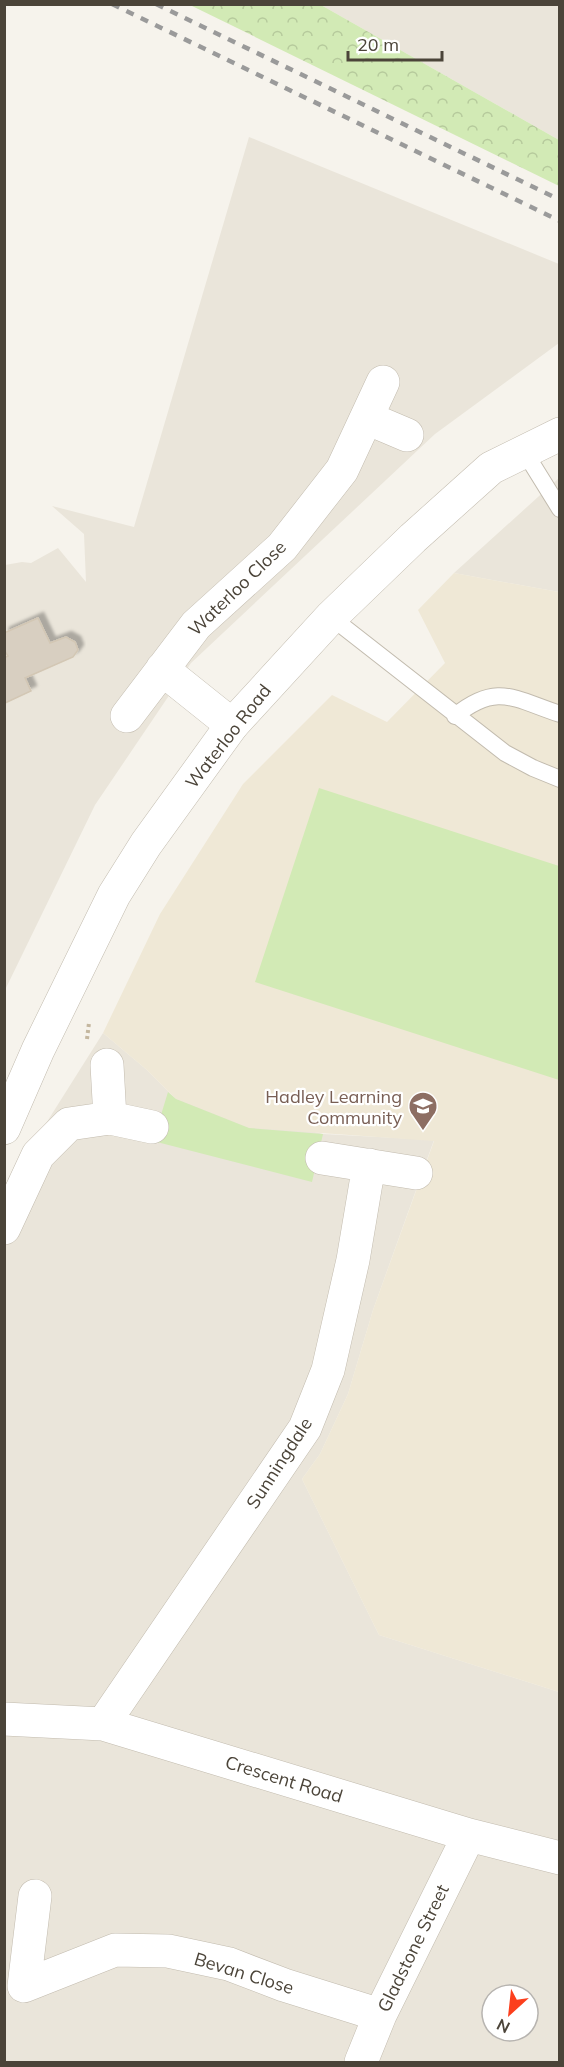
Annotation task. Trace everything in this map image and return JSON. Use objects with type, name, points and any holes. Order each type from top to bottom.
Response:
[{"type":"street","name":"Waterloo Close","points":[[127,716],[196,625],[282,547],[342,470],[383,382]]},
{"type":"street","points":[[367,418],[407,435]]},
{"type":"street","name":"Waterloo Road","points":[[4,1128],[38,1050],[114,895],[146,844],[232,725],[331,617],[413,538],[491,468],[560,434]]},
{"type":"street","points":[[162,669],[232,725]]},
{"type":"street","points":[[107,1065],[110,1118]]},
{"type":"street","points":[[4,1228],[38,1155],[69,1124],[110,1118],[152,1127]]},
{"type":"street","points":[[322,1158],[416,1173]]},
{"type":"street","name":"Sunningdale","points":[[103,1724],[305,1428],[328,1370],[353,1260],[369,1166]]},
{"type":"street","name":"Crescent Road","points":[[4,1719],[103,1724],[469,1835],[560,1858]]},
{"type":"street","name":"Gladstone Street","points":[[361,2062],[380,2015],[469,1835]]},
{"type":"street","name":"Bevan Close","points":[[35,1896],[24,1986],[114,1950],[168,1951],[229,1964],[284,1985],[380,2015]]},
{"type":"lane","points":[[524,451],[560,510]]},
{"type":"lane","points":[[331,617],[505,753],[560,779]]},
{"type":"lane","points":[[455,716],[468,706],[500,694],[560,714]]},
{"type":"shaded area","points":[[321,5],[559,5],[559,140]]},
{"type":"shaded area","points":[[249,137],[559,264],[559,343],[435,434],[191,663],[95,805],[5,990],[5,565],[31,563],[58,548],[86,582],[84,534],[52,506],[134,527]]},
{"type":"shaded area","points":[[559,478],[559,592],[454,573]]},
{"type":"shaded area","name":"Hadley Learning Community","points":[[454,573],[559,592],[559,1692],[379,1635],[302,1479],[320,1454],[348,1394],[373,1310],[434,1141],[249,1128],[176,1099],[147,1070],[103,1033],[160,914],[243,784],[332,695],[387,722],[445,663],[418,610]]},
{"type":"shaded area","points":[[103,1033],[147,1070],[176,1099],[323,1134],[434,1140],[373,1310],[348,1394],[320,1454],[302,1479],[379,1635],[559,1692],[559,2062],[5,2062],[4,1190]]},
{"type":"green space","points":[[190,5],[321,5],[559,140],[559,186]]},
{"type":"green space","points":[[319,788],[559,866],[559,1080],[255,982]]},
{"type":"green space","points":[[168,1092],[176,1099],[249,1128],[323,1134],[312,1182],[153,1141]]},
{"type":"building","points":[[38,618],[50,643],[66,637],[75,642],[78,650],[73,657],[25,678],[31,691],[5,703],[4,658],[8,656],[4,650],[4,633]]},
{"type":"railway","points":[[112,4],[560,221]]},
{"type":"railway","points":[[156,4],[560,200]]},
{"type":"place","name":"Hadley Learning Community","points":[[423,1132]]}]
